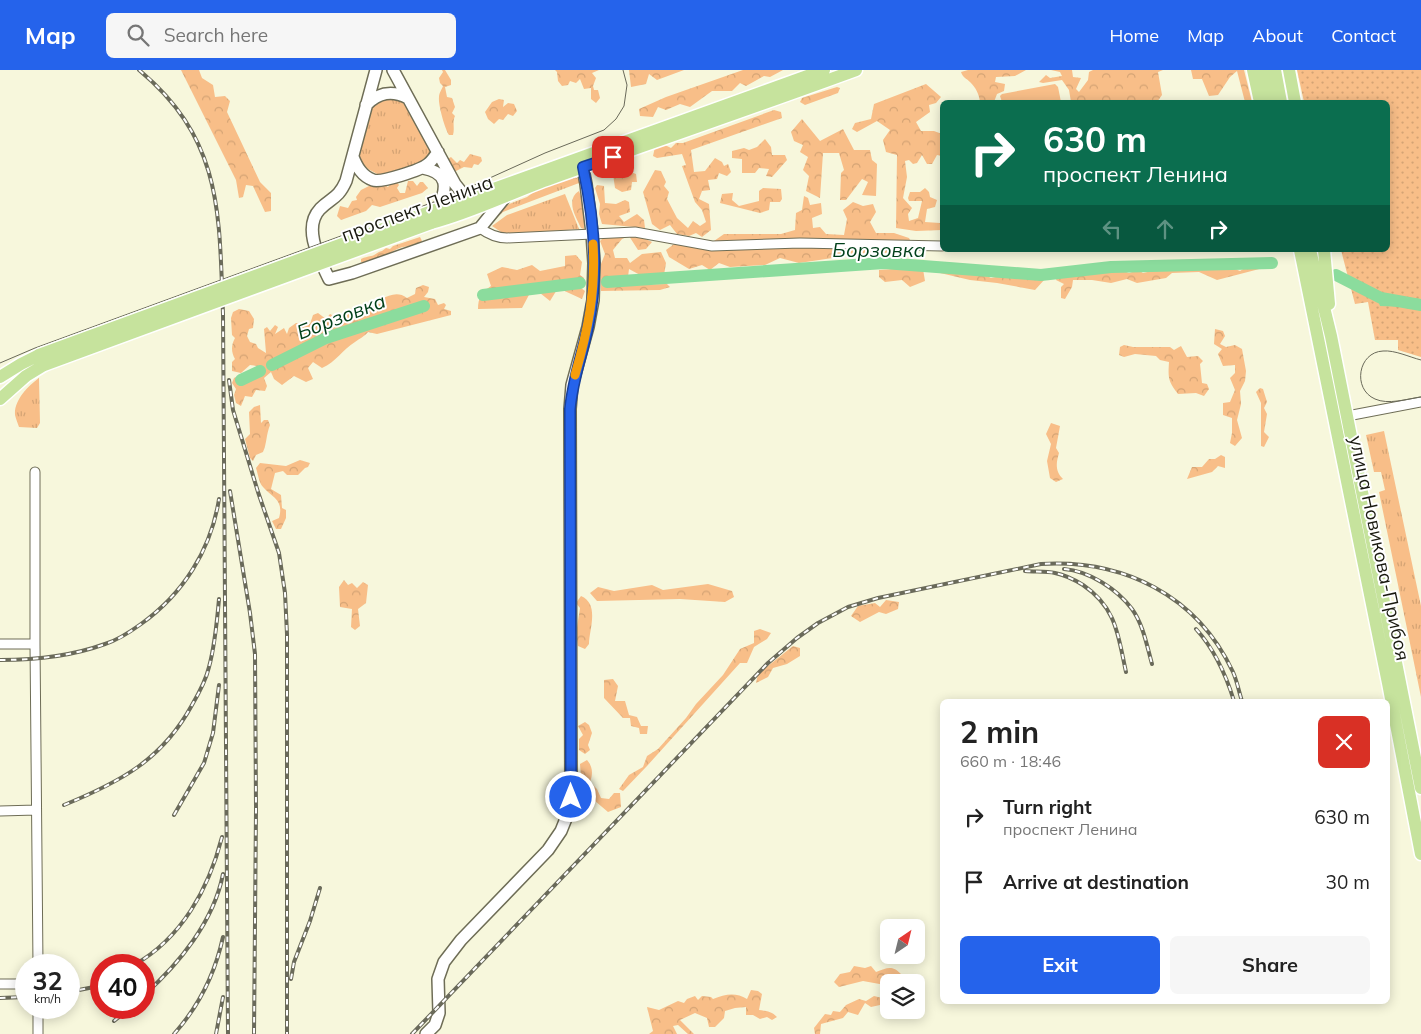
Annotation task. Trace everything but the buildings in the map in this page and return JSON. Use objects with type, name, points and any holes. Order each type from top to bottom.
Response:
[{"type":"main road","name":"проспект Ленина","points":[[433,215],[449,218],[581,162],[824,70]]},
{"type":"main road","name":"проспект Ленина","points":[[1,376],[21,364],[42,360],[433,215],[467,199],[856,70]]},
{"type":"main road","points":[[1254,70],[1260,100]]},
{"type":"main road","points":[[1265,70],[1272,100]]},
{"type":"main road","points":[[1275,70],[1281,100]]},
{"type":"main road","points":[[1289,70],[1295,100]]},
{"type":"main road","points":[[1293,252],[1310,303]]},
{"type":"main road","name":"улица Новикова-Прибоя","points":[[1300,252],[1310,303],[1340,417],[1421,788]]},
{"type":"main road","name":"улица Новикова-Прибоя","points":[[1310,252],[1331,336],[1340,417],[1421,854]]},
{"type":"main road","points":[[1324,252],[1331,336]]},
{"type":"main road","name":"проспект Ленина","points":[[0,399],[42,360]]},
{"type":"main road","points":[[1,376],[9,378],[11,382],[10,389]]},
{"type":"street","points":[[376,70],[342,191],[320,208],[313,220],[312,237],[329,279],[352,273],[480,228],[507,195]]},
{"type":"street","points":[[392,70],[455,184],[467,199]]},
{"type":"street","points":[[366,105],[375,97],[388,92],[395,92],[408,98]]},
{"type":"street","points":[[352,157],[357,168],[374,180],[381,180],[423,168],[430,164],[438,152]]},
{"type":"street","points":[[426,1034],[435,1025],[439,1013],[438,979],[444,962],[461,940],[548,850],[561,831],[571,797],[570,409],[572,385],[588,327],[593,300],[594,263],[586,184],[581,162]]},
{"type":"street","points":[[423,168],[433,170],[439,174],[445,184],[443,198],[433,215]]},
{"type":"street","points":[[449,218],[458,226],[462,234]]},
{"type":"street","points":[[480,228],[487,233],[501,238],[635,232],[712,246],[800,243],[940,246]]},
{"type":"street","points":[[1340,417],[1421,402]]},
{"type":"street","points":[[36,472],[35,644],[38,954]]},
{"type":"street","points":[[0,644],[35,644]]},
{"type":"street","points":[[0,810],[36,810]]},
{"type":"street","points":[[0,984],[15,984]]},
{"type":"street","points":[[38,1019],[38,1034]]},
{"type":"green space","points":[[181,70],[199,70],[202,78],[213,85],[215,97],[225,96],[230,101],[227,112],[260,182],[271,193],[271,211],[265,212],[253,186],[246,185],[243,197],[239,198],[236,180]]},
{"type":"green space","points":[[442,70],[445,70],[451,80],[451,85],[445,87],[447,97],[452,98],[455,107],[452,113],[455,116],[453,135],[449,135],[447,132],[439,101],[443,86],[439,78],[443,72]]},
{"type":"green space","points":[[555,70],[599,70],[592,73],[596,78],[593,86],[594,90],[598,90],[600,98],[596,103],[591,99],[591,88],[584,89],[580,79],[576,83],[570,81],[568,85],[562,86],[558,81]]},
{"type":"green space","points":[[629,70],[684,70],[657,80],[649,74],[646,84],[631,87]]},
{"type":"green space","points":[[743,70],[783,70],[770,77],[764,76],[746,86],[740,83],[732,91],[712,91],[690,107],[680,104],[666,110],[658,107],[653,117],[640,116],[639,109],[666,97]]},
{"type":"green space","points":[[968,70],[1026,70],[1015,76],[996,77],[995,82],[1005,84],[1004,91],[997,94],[995,100],[980,100],[976,89],[961,72]]},
{"type":"green space","points":[[1051,70],[1072,70],[1073,77],[1081,78],[1076,89],[1079,92],[1088,80],[1089,72],[1093,70],[1163,70],[1158,72],[1162,95],[1158,100],[1071,100],[1069,90],[1062,80],[1039,82],[1046,75],[1050,78],[1062,76],[1060,72]]},
{"type":"green space","points":[[1191,70],[1244,70],[1252,100],[1244,100],[1237,71],[1230,77],[1218,95],[1209,96],[1202,79],[1193,79]]},
{"type":"green space","points":[[1297,70],[1421,70],[1421,357],[1398,350],[1398,340],[1375,340],[1368,302],[1355,304],[1342,252],[1390,252],[1390,100],[1304,100]]},
{"type":"green space","points":[[926,84],[941,97],[936,103],[929,105],[930,112],[916,122],[921,131],[934,131],[940,133],[940,156],[937,155],[932,164],[927,164],[922,155],[917,163],[913,164],[909,160],[905,161],[907,177],[903,198],[912,208],[908,214],[909,221],[918,218],[922,201],[909,201],[908,198],[910,192],[920,192],[925,188],[929,192],[930,197],[937,200],[935,207],[927,209],[925,222],[940,223],[940,230],[916,231],[896,228],[897,155],[886,152],[883,140],[890,130],[877,121],[857,132],[852,129],[855,123],[871,119],[874,104]]},
{"type":"green space","points":[[1055,84],[1058,87],[1061,100],[1001,100],[1000,96],[1002,94]]},
{"type":"green space","points":[[837,87],[840,88],[838,93],[805,105],[800,102],[802,98]]},
{"type":"green space","points":[[382,96],[403,100],[432,151],[424,163],[379,175],[362,164],[358,152],[371,106]]},
{"type":"green space","points":[[499,99],[504,100],[503,107],[508,103],[514,104],[517,111],[513,116],[508,114],[503,120],[499,119],[494,124],[488,119],[485,112],[492,102]]},
{"type":"green space","points":[[774,110],[781,112],[782,118],[691,150],[694,172],[705,171],[715,158],[722,162],[724,166],[728,164],[731,172],[727,176],[719,173],[717,179],[708,180],[710,190],[702,191],[699,199],[709,204],[711,230],[702,237],[696,233],[689,236],[677,234],[670,225],[660,230],[652,224],[643,192],[655,170],[661,171],[666,182],[664,186],[669,192],[667,199],[677,218],[688,228],[693,221],[700,226],[706,222],[702,210],[695,202],[682,166],[686,165],[682,154],[657,158],[653,156],[655,147],[663,144],[671,148],[676,143],[683,143]]},
{"type":"green space","points":[[802,119],[820,141],[843,129],[854,150],[870,150],[872,160],[877,164],[876,196],[862,195],[868,182],[862,179],[846,200],[840,200],[841,173],[844,170],[839,153],[823,153],[820,198],[806,191],[809,176],[803,170],[808,157],[800,152],[803,145],[794,141],[791,132]]},
{"type":"green space","points":[[765,139],[771,147],[772,155],[785,155],[787,160],[772,177],[766,176],[769,169],[759,168],[755,173],[742,173],[742,159],[732,158],[732,151],[744,148],[749,150],[757,147]]},
{"type":"green space","points":[[470,154],[481,157],[482,161],[478,165],[474,164],[472,168],[464,167],[454,172],[446,160],[451,157],[457,163],[460,160],[464,162]]},
{"type":"green space","points":[[626,170],[636,174],[637,182],[632,182],[631,190],[622,192],[615,188],[613,174]]},
{"type":"green space","points":[[575,177],[579,179],[579,183],[503,212],[490,224],[502,207],[527,197],[538,189]]},
{"type":"green space","points":[[393,181],[396,181],[399,185],[397,188],[400,193],[405,193],[408,181],[413,181],[417,186],[420,182],[423,182],[428,188],[422,193],[380,207],[372,205],[366,211],[341,220],[337,216],[340,206],[348,208],[352,201],[357,200],[356,197],[361,190],[373,184],[376,186],[383,184],[388,187]]},
{"type":"green space","points":[[597,185],[604,186],[605,203],[616,204],[625,200],[629,202],[630,212],[619,216],[624,222],[637,214],[644,220],[645,228],[602,224],[599,214],[600,204],[595,188]]},
{"type":"green space","points":[[763,188],[781,189],[782,199],[780,202],[770,202],[769,210],[760,213],[720,203],[722,194],[733,193],[732,200],[739,206],[759,201],[759,191]]},
{"type":"green space","points":[[579,191],[584,204],[584,229],[581,228],[572,204],[575,195]]},
{"type":"green space","points":[[565,194],[579,229],[504,234],[492,226],[507,215]]},
{"type":"green space","points":[[804,196],[808,198],[810,205],[821,203],[822,214],[812,218],[813,228],[820,227],[826,234],[844,235],[847,219],[843,210],[853,202],[863,206],[873,204],[876,212],[870,222],[876,233],[894,233],[909,238],[915,250],[903,254],[873,252],[799,263],[780,258],[765,265],[730,267],[719,263],[710,270],[702,265],[689,269],[669,257],[666,250],[674,244],[704,248],[724,234],[781,234],[795,230],[796,213],[802,210]]},
{"type":"green space","points":[[619,234],[639,236],[652,242],[646,249],[638,250],[629,236],[622,239],[613,250],[615,258],[627,258],[630,263],[642,254],[661,252],[666,263],[664,275],[642,276],[629,269],[627,285],[667,284],[670,287],[660,290],[601,291],[601,264],[605,254],[600,241],[605,236]]},
{"type":"green space","points":[[420,237],[422,241],[414,248],[403,247],[375,261],[369,263],[361,262],[361,259],[374,255],[386,248],[390,249],[393,246]]},
{"type":"green space","points":[[576,255],[582,262],[580,275],[584,278],[581,288],[585,291],[582,299],[558,288],[550,301],[540,293],[530,293],[522,308],[478,309],[481,296],[491,286],[487,274],[502,267],[517,270],[532,265],[540,271],[565,266],[565,256]]},
{"type":"green space","points":[[1269,259],[1267,267],[1217,280],[1199,272],[1172,273],[1166,278],[1137,283],[1127,279],[1111,283],[1073,280],[1072,287],[1065,299],[1061,298],[1061,287],[1064,284],[1056,280],[1058,275],[1121,270],[1129,273],[1138,270],[1143,273],[1165,268],[1184,268],[1189,264],[1204,263],[1212,270],[1235,269],[1240,271],[1258,260]]},
{"type":"green space","points":[[922,261],[937,265],[946,272],[959,267],[974,274],[981,273],[991,278],[1005,275],[1029,278],[1037,275],[1045,279],[1035,290],[970,280],[923,269],[925,281],[910,287],[902,280],[885,282],[879,277],[879,270],[909,268]]},
{"type":"green space","points":[[423,285],[429,287],[424,297],[435,299],[438,305],[444,303],[446,305],[444,309],[451,311],[451,315],[377,334],[368,332],[322,368],[313,362],[308,368],[313,379],[306,382],[294,376],[282,385],[274,379],[271,372],[264,378],[267,386],[265,391],[256,390],[252,397],[245,396],[241,406],[236,403],[234,395],[236,389],[232,383],[234,378],[245,377],[251,381],[254,376],[258,375],[257,366],[250,365],[241,373],[232,371],[232,362],[235,359],[232,348],[235,338],[232,335],[231,318],[233,312],[239,309],[249,311],[254,319],[253,328],[249,329],[247,336],[250,342],[256,344],[258,348],[266,353],[264,329],[267,327],[270,331],[275,325],[278,327],[275,334],[284,328],[287,334],[289,328],[296,323],[310,324],[313,315],[318,313],[326,319],[330,314],[346,316],[362,307],[380,304],[381,299],[391,295],[397,294],[407,298],[415,294],[416,288]]},
{"type":"green space","points":[[1215,329],[1223,331],[1225,336],[1220,344],[1226,347],[1235,345],[1242,349],[1246,371],[1245,381],[1240,391],[1241,404],[1237,420],[1242,438],[1235,446],[1230,443],[1232,418],[1223,415],[1223,403],[1230,402],[1235,390],[1230,378],[1235,373],[1235,365],[1223,366],[1218,354],[1222,349],[1214,344]]},
{"type":"green space","points":[[1124,345],[1133,347],[1170,347],[1174,350],[1181,346],[1187,357],[1198,356],[1203,361],[1200,364],[1202,383],[1207,384],[1209,389],[1204,396],[1196,393],[1178,394],[1169,379],[1169,362],[1160,360],[1156,356],[1135,354],[1124,357],[1119,355],[1120,347]]},
{"type":"green space","points":[[39,378],[40,423],[37,428],[19,427],[15,409],[19,399],[26,389]]},
{"type":"green space","points":[[1260,388],[1263,389],[1267,402],[1264,408],[1267,414],[1264,432],[1269,437],[1264,447],[1261,446],[1261,403],[1256,392]]},
{"type":"green space","points":[[260,405],[261,423],[264,420],[268,420],[270,425],[263,452],[256,455],[253,461],[250,458],[245,439],[250,434],[249,412],[254,407]]},
{"type":"green space","points":[[1051,423],[1060,426],[1056,448],[1059,453],[1057,467],[1063,479],[1056,482],[1050,478],[1047,461],[1051,444],[1046,434]]},
{"type":"green space","points":[[1384,431],[1421,606],[1421,697],[1379,492],[1385,490],[1381,472],[1374,472],[1366,435]]},
{"type":"green space","points":[[1221,455],[1225,457],[1225,468],[1218,466],[1212,472],[1187,479],[1192,467],[1202,467],[1209,459],[1215,459]]},
{"type":"green space","points":[[300,460],[310,463],[298,475],[287,475],[283,471],[275,473],[271,489],[281,495],[282,508],[286,510],[286,518],[281,529],[276,529],[272,521],[279,518],[279,503],[262,485],[256,468],[260,463],[286,466]]},
{"type":"green space","points":[[344,580],[348,585],[352,583],[357,588],[363,582],[368,585],[366,603],[358,609],[360,626],[355,630],[351,627],[352,609],[340,607],[339,587]]},
{"type":"green space","points":[[708,584],[732,591],[734,597],[725,602],[680,599],[597,601],[590,593],[598,587],[614,591],[652,585],[663,590]]},
{"type":"green space","points":[[581,596],[587,600],[592,611],[589,644],[585,649],[578,646],[576,634],[580,608],[576,603]]},
{"type":"green space","points":[[886,600],[899,602],[898,609],[886,614],[879,612],[860,622],[851,616],[858,606],[875,603],[880,607]]},
{"type":"green space","points":[[760,629],[771,633],[767,639],[754,647],[747,663],[740,663],[623,791],[619,789],[629,775],[643,767],[647,756],[658,749],[686,718],[696,704],[723,675],[740,649],[754,643],[754,631]]},
{"type":"green space","points":[[793,646],[800,648],[800,656],[787,664],[773,668],[768,677],[756,683],[758,674]]},
{"type":"green space","points":[[613,679],[618,686],[615,701],[625,701],[629,715],[637,717],[641,726],[648,726],[647,734],[640,734],[639,728],[631,726],[630,718],[623,718],[604,698],[604,680]]},
{"type":"green space","points":[[585,722],[589,725],[592,733],[588,745],[590,750],[585,754],[579,750],[579,739],[583,735],[578,726]]},
{"type":"green space","points":[[587,760],[592,771],[590,782],[597,789],[601,798],[609,799],[614,793],[620,793],[621,807],[608,812],[582,790],[580,764]]},
{"type":"green space","points":[[854,966],[865,968],[871,966],[876,972],[892,968],[901,974],[880,974],[880,984],[863,981],[839,987],[834,982],[840,974],[850,972]]},
{"type":"green space","points":[[751,990],[762,994],[759,1010],[771,1012],[777,1017],[772,1020],[767,1017],[760,1019],[753,1015],[746,1015],[746,1007],[735,1008],[725,1011],[724,1018],[715,1027],[709,1027],[707,1018],[695,1013],[680,1020],[694,1034],[688,1034],[678,1025],[673,1026],[677,1034],[649,1034],[653,1031],[647,1007],[659,1010],[678,1001],[684,1003],[687,999],[695,996],[698,1000],[702,996],[713,999],[730,994],[739,995],[747,999]]},
{"type":"green space","points":[[874,996],[880,998],[880,1005],[871,1007],[865,1003],[858,1015],[848,1012],[843,1018],[821,1024],[820,1034],[815,1034],[814,1028],[825,1014],[831,1015],[833,1011],[840,1012],[846,1005],[859,999],[866,1001]]},
{"type":"shaded area","points":[[1378,295],[1421,299],[1421,309],[1380,306],[1377,298]]},
{"type":"waterway","name":"Борзовка","points":[[607,282],[884,263],[1041,275],[1111,267],[1272,263]]},
{"type":"waterway","name":"Борзовка","points":[[1336,275],[1381,298],[1421,305]]},
{"type":"waterway","name":"Борзовка","points":[[483,295],[580,283]]},
{"type":"waterway","name":"Борзовка","points":[[272,365],[326,338],[424,306]]},
{"type":"waterway","name":"Борзовка","points":[[241,380],[260,371]]},
{"type":"tram line","points":[[0,363],[35,348],[450,196],[545,153],[604,130],[616,119],[624,106],[627,85],[623,70]]},
{"type":"tram line","points":[[1421,360],[1383,351],[1375,353],[1368,358],[1363,364],[1361,372],[1363,387],[1375,399],[1386,402],[1421,397]]},
{"type":"railway","points":[[139,70],[167,96],[187,123],[201,151],[211,180],[217,211],[220,243],[223,314],[228,1034]]},
{"type":"railway","points":[[229,380],[233,410],[279,553],[285,593],[287,634],[287,1034]]},
{"type":"railway","points":[[230,491],[255,654],[254,1034]]},
{"type":"railway","points":[[0,660],[40,658],[80,652],[115,640],[141,624],[170,599],[193,569],[209,536],[219,499]]},
{"type":"railway","points":[[412,1034],[768,663],[818,623],[848,607],[878,598],[1041,564],[1071,564],[1101,568],[1128,576],[1154,587],[1178,603],[1199,622],[1218,645],[1233,672],[1241,699]]},
{"type":"railway","points":[[1064,569],[1093,577],[1126,602],[1139,621],[1152,664]]},
{"type":"railway","points":[[1025,571],[1062,575],[1080,583],[1094,594],[1103,603],[1114,624],[1126,672]]},
{"type":"railway","points":[[64,805],[121,778],[138,767],[167,741],[180,724],[200,691],[208,672],[217,625],[219,599]]},
{"type":"railway","points":[[1196,629],[1209,645],[1219,663],[1233,699]]},
{"type":"railway","points":[[174,815],[204,763],[213,733],[219,685]]},
{"type":"railway","points":[[151,954],[180,926],[191,910],[210,875],[222,837]]},
{"type":"railway","points":[[155,985],[170,970],[203,925],[212,908],[223,874]]},
{"type":"railway","points":[[291,979],[294,962],[310,921],[320,888]]},
{"type":"railway","points":[[174,1034],[191,1012],[205,989],[211,977],[223,937]]},
{"type":"railway","points":[[80,990],[90,988]]},
{"type":"railway","points":[[0,998],[15,997]]},
{"type":"railway","points":[[216,1034],[223,997]]},
{"type":"slow traffic","points":[[575,375],[593,300],[593,244]]},
{"type":"route","points":[[571,797],[570,409],[572,385],[588,327],[593,300],[594,263],[583,167],[613,157]]}]
